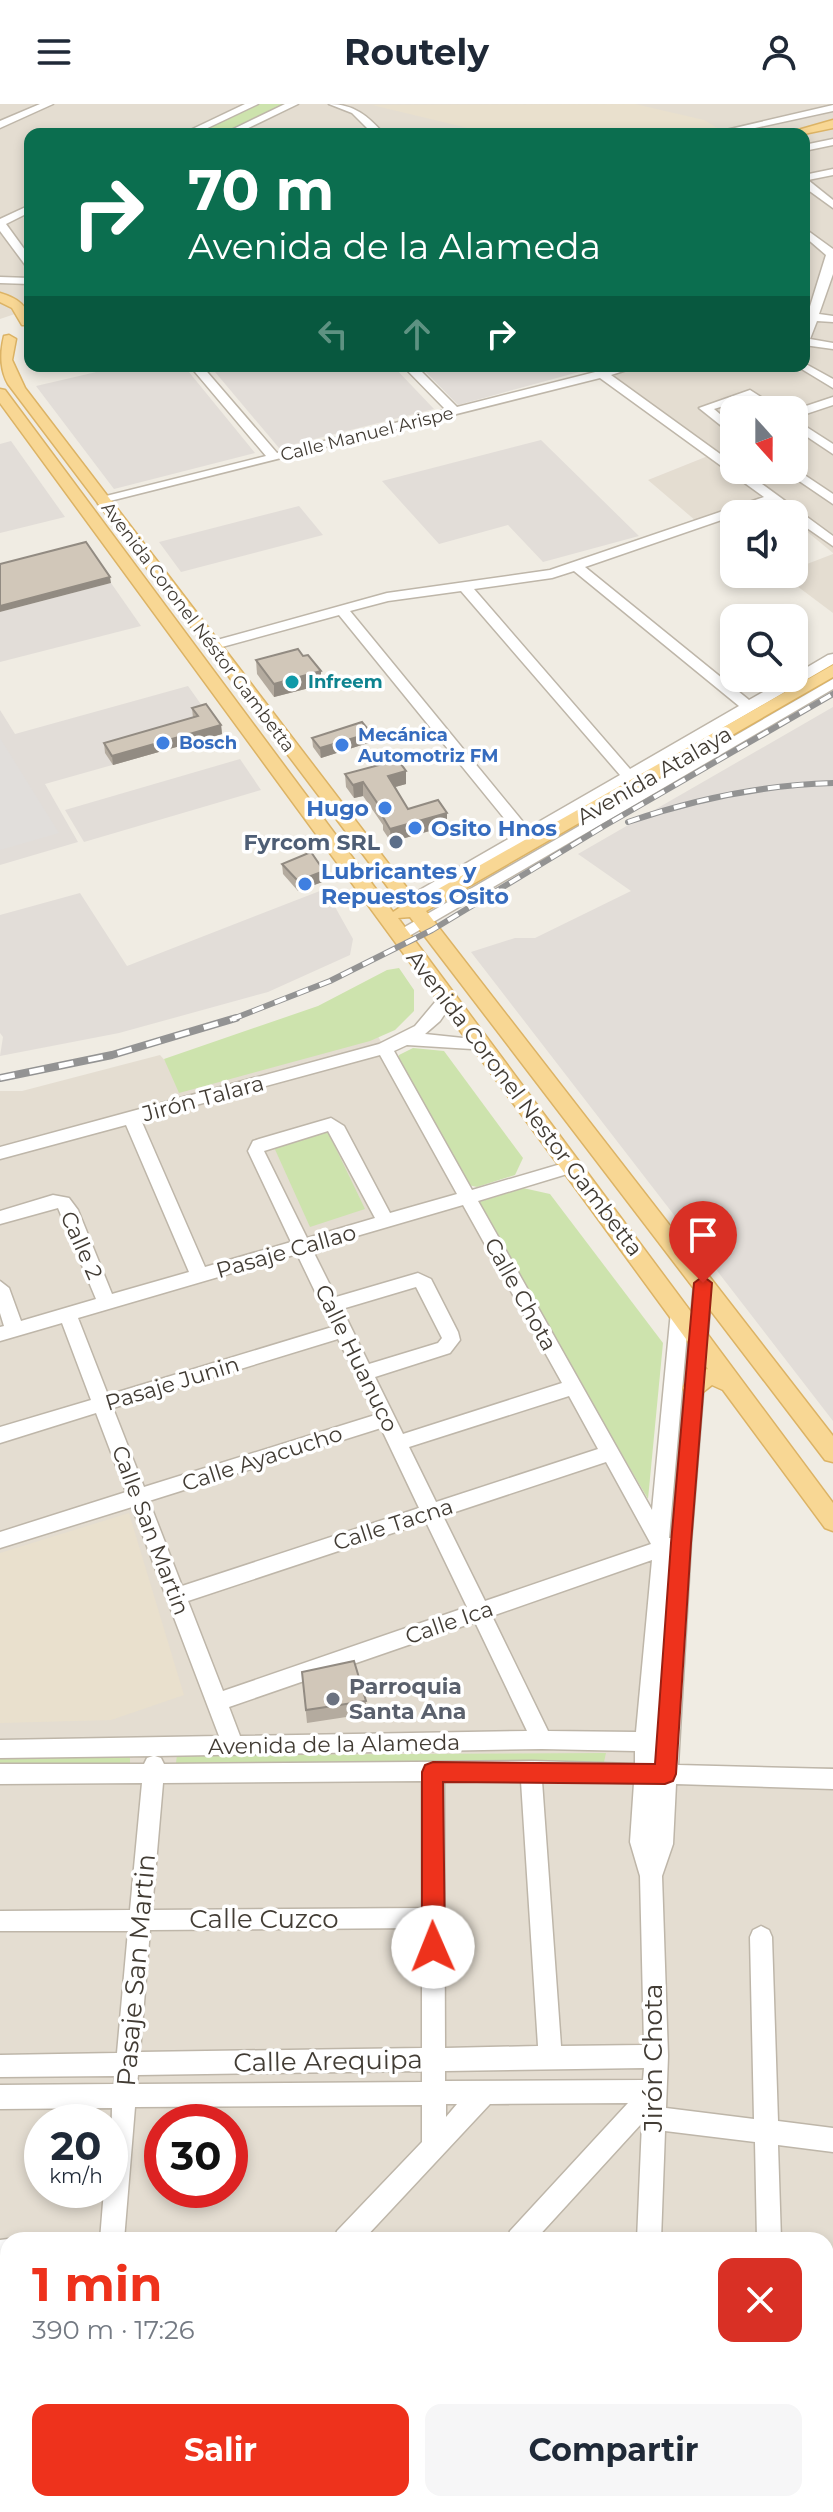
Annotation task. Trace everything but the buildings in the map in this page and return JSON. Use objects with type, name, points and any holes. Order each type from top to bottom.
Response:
[{"type":"main road","points":[[810,129],[833,124]]},
{"type":"main road","points":[[810,137],[833,132]]},
{"type":"main road","points":[[0,296],[24,297]]},
{"type":"main road","points":[[0,296],[17,305],[24,315]]},
{"type":"main road","points":[[4,341],[24,324]]},
{"type":"main road","name":"Avenida Coronel Néstor Gambetta","points":[[4,341],[0,356],[2,367],[211,646],[416,911]]},
{"type":"main road","name":"Avenida Coronel Néstor Gambetta","points":[[0,393],[393,927]]},
{"type":"main road","name":"Avenida Atalaya","points":[[393,927],[833,670]]},
{"type":"main road","name":"Avenida Coronel Nestor Gambetta","points":[[416,911],[833,1453]]},
{"type":"main road","name":"Avenida Coronel Nestor Gambetta","points":[[393,927],[699,1336],[833,1521]]},
{"type":"main road","points":[[694,1388],[703,1378],[711,1376],[732,1384]]},
{"type":"street","points":[[0,125],[48,104]]},
{"type":"street","points":[[200,128],[253,104]]},
{"type":"street","points":[[244,128],[293,104]]},
{"type":"street","points":[[334,104],[355,111],[373,128]]},
{"type":"street","points":[[742,128],[833,108]]},
{"type":"street","points":[[785,109],[815,128]]},
{"type":"street","points":[[810,147],[833,142]]},
{"type":"street","points":[[810,178],[833,172]]},
{"type":"street","points":[[810,186],[827,202]]},
{"type":"street","points":[[2,226],[24,212]]},
{"type":"street","points":[[2,226],[21,233]]},
{"type":"street","points":[[2,226],[24,256]]},
{"type":"street","points":[[810,236],[829,250],[832,264],[810,312]]},
{"type":"street","points":[[0,280],[24,281]]},
{"type":"street","points":[[810,289],[819,292]]},
{"type":"street","points":[[810,316],[833,319]]},
{"type":"street","points":[[810,342],[833,346]]},
{"type":"street","points":[[810,370],[833,384]]},
{"type":"street","points":[[201,372],[274,457]]},
{"type":"street","points":[[415,372],[454,411]]},
{"type":"street","name":"Calle Manuel Arispe","points":[[102,501],[610,372]]},
{"type":"street","points":[[602,374],[720,438]]},
{"type":"street","points":[[808,409],[833,401]]},
{"type":"street","points":[[720,403],[705,408],[720,437]]},
{"type":"street","points":[[808,433],[833,450]]},
{"type":"street","points":[[808,483],[833,500]]},
{"type":"street","points":[[754,484],[833,542]]},
{"type":"street","points":[[211,646],[387,597],[552,574],[773,498]]},
{"type":"street","points":[[577,567],[749,707]]},
{"type":"street","points":[[464,586],[628,775]]},
{"type":"street","points":[[341,609],[525,834]]},
{"type":"street","name":"Avenida Atalaya","points":[[416,911],[525,834],[833,658]]},
{"type":"street","name":"Avenida Atalaya","points":[[416,911],[833,683]]},
{"type":"street","name":"Jirón Talara","points":[[0,1153],[384,1048],[406,1040],[431,1022],[447,999]]},
{"type":"street","name":"Jirón Talara","points":[[406,1040],[443,1040],[482,1046]]},
{"type":"street","name":"Calle Chota","points":[[384,1048],[610,1453],[668,1544]]},
{"type":"street","points":[[131,1117],[200,1276]]},
{"type":"street","name":"Calle Huanuco","points":[[386,1222],[338,1130],[331,1124],[265,1141],[256,1151],[542,1740]]},
{"type":"street","name":"Pasaje Callao","points":[[8,1332],[571,1167]]},
{"type":"street","name":"Calle 2","points":[[0,1218],[53,1201],[63,1202],[107,1303]]},
{"type":"street","points":[[331,1305],[418,1280],[425,1284],[449,1332],[451,1340],[444,1348],[364,1373]]},
{"type":"street","name":"Jirón Chota","points":[[668,1544],[694,1388],[703,1283]]},
{"type":"street","points":[[0,1288],[8,1332]]},
{"type":"street","name":"Jirón Chota","points":[[649,2232],[656,2056],[651,1876],[662,1844],[655,1774],[680,1311]]},
{"type":"street","name":"Calle San Martin","points":[[68,1315],[233,1745]]},
{"type":"street","name":"Pasaje Junin","points":[[0,1435],[343,1331]]},
{"type":"street","points":[[398,1443],[574,1387]]},
{"type":"street","name":"Calle Ayacucho","points":[[0,1540],[386,1419]]},
{"type":"street","name":"Calle Tacna","points":[[176,1596],[610,1453]]},
{"type":"street","name":"Calle Ica","points":[[217,1702],[668,1544]]},
{"type":"street","name":"Avenida de la Alameda","points":[[0,1749],[542,1740],[657,1742]]},
{"type":"street","name":"Pasaje San Martin","points":[[113,2232],[155,1747]]},
{"type":"street","points":[[531,1771],[550,2057]]},
{"type":"street","name":"Avenida de la Alameda","points":[[0,1774],[531,1771],[833,1779]]},
{"type":"street","points":[[433,1772],[434,2148]]},
{"type":"street","name":"Calle Cuzco","points":[[0,1921],[433,1918]]},
{"type":"street","points":[[761,1937],[769,2232]]},
{"type":"street","name":"Calle Arequipa","points":[[0,2066],[656,2056]]},
{"type":"street","points":[[526,2232],[655,2091]]},
{"type":"street","name":"Calle Arequipa","points":[[0,2097],[655,2091]]},
{"type":"street","points":[[354,2232],[484,2093]]},
{"type":"street","points":[[654,2118],[833,2140]]},
{"type":"shaded area","points":[[0,104],[833,104],[833,553],[808,532],[808,500],[720,500],[720,515],[696,521],[648,480],[708,456],[593,372],[810,372],[810,128],[24,128],[24,311],[0,319]]},
{"type":"shaded area","points":[[635,104],[704,120],[717,128],[468,128],[372,105]]},
{"type":"shaded area","points":[[96,372],[189,372],[255,453],[114,489],[36,386]]},
{"type":"shaded area","points":[[215,372],[399,372],[434,409],[279,448]]},
{"type":"shaded area","points":[[426,372],[579,372],[458,405]]},
{"type":"shaded area","points":[[541,440],[639,536],[543,562],[508,525],[439,544],[382,481]]},
{"type":"shaded area","points":[[11,441],[65,517],[0,533],[0,444]]},
{"type":"shaded area","points":[[299,506],[323,535],[181,572],[159,542]]},
{"type":"shaded area","points":[[833,554],[833,613],[800,588],[808,588],[808,564]]},
{"type":"shaded area","points":[[111,583],[141,626],[0,662],[0,612]]},
{"type":"shaded area","points":[[188,686],[222,734],[45,784],[78,842],[0,865],[0,710],[15,734]]},
{"type":"shaded area","points":[[833,707],[833,1421],[471,952],[515,938],[535,938],[631,891],[578,854]]},
{"type":"shaded area","points":[[0,738],[59,833],[0,850]]},
{"type":"shaded area","points":[[240,759],[261,790],[84,842],[65,810]]},
{"type":"shaded area","points":[[325,889],[353,939],[350,955],[268,992],[119,1033],[0,1056],[3,1037],[0,1033],[0,915],[80,893],[127,966]]},
{"type":"shaded area","points":[[376,1033],[668,1535],[650,1753],[670,1768],[833,1767],[833,2232],[0,2232],[0,1091],[22,1091],[160,1055],[187,1085]]},
{"type":"shaded area","points":[[129,1513],[184,1695],[111,1720],[0,1723],[0,1553]]},
{"type":"green space","points":[[259,104],[285,104],[234,128],[207,128]]},
{"type":"green space","points":[[399,968],[414,990],[414,1011],[395,1030],[370,1041],[179,1093],[164,1059],[318,1006],[387,970]]},
{"type":"green space","points":[[413,1048],[444,1051],[523,1158],[515,1175],[477,1187],[468,1185],[397,1061],[399,1055]]},
{"type":"green space","points":[[327,1130],[365,1209],[310,1227],[273,1145]]},
{"type":"green space","points":[[523,1188],[550,1194],[663,1343],[648,1499],[477,1208],[479,1202]]},
{"type":"green space","points":[[606,1753],[604,1762],[175,1771],[177,1755]]},
{"type":"green space","points":[[130,1756],[130,1770],[0,1772],[0,1758]]},
{"type":"railway","points":[[232,1019],[330,981],[432,930],[833,694]]},
{"type":"railway","points":[[628,822],[678,806],[729,795],[833,783]]},
{"type":"railway","points":[[0,1078],[112,1055],[232,1019]]},
{"type":"place","name":"Infreem","points":[[292,682]]},
{"type":"place","name":"Bosch","points":[[163,743]]},
{"type":"place","name":"Mecánica Automotriz FM","points":[[342,745]]},
{"type":"place","name":"Hugo","points":[[385,808]]},
{"type":"place","name":"Osito Hnos","points":[[415,828]]},
{"type":"place","name":"Fyrcom SRL","points":[[396,842]]},
{"type":"place","name":"Lubricantes y Repuestos Osito","points":[[305,884]]},
{"type":"place","name":"Parroquia Santa Ana","points":[[333,1699]]},
{"type":"route","points":[[433,1947],[433,1772],[665,1774],[703,1283]]}]
